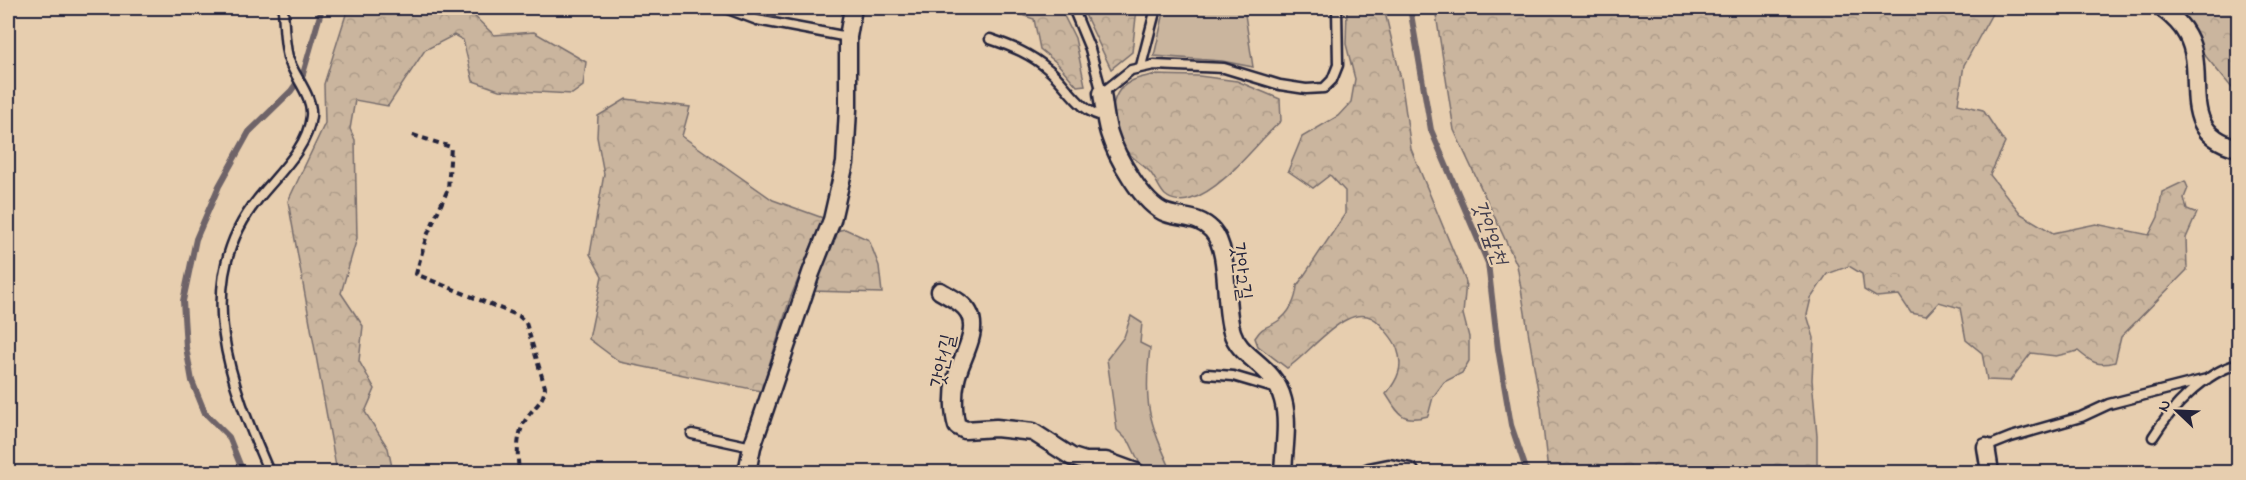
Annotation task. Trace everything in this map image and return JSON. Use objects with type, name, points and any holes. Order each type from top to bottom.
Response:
[{"type":"street","points":[[747,472],[752,447],[811,273],[832,220],[845,163],[849,110],[848,38],[853,8]]},
{"type":"street","points":[[2162,8],[2188,36],[2198,108],[2204,123],[2217,141],[2238,148]]},
{"type":"street","name":"갓안2길","points":[[1102,93],[1104,116],[1118,156],[1146,198],[1167,213],[1192,218],[1205,224],[1214,232],[1221,245],[1227,314],[1232,334],[1238,344],[1269,371],[1280,390],[1286,412],[1282,472]]},
{"type":"street","name":"갓안1길","points":[[940,291],[969,312],[972,321],[968,345],[956,381],[954,417],[957,426],[965,430],[996,428],[1033,432],[1072,457],[1082,467],[1106,461],[1136,472]]},
{"type":"street","points":[[1986,447],[1990,472]]},
{"type":"street","points":[[1369,472],[1389,468],[1410,472]]},
{"type":"lane","points":[[269,472],[234,378],[223,335],[220,290],[224,267],[244,220],[297,151],[308,130],[311,113],[309,101],[293,72],[288,56],[283,8]]},
{"type":"lane","points":[[725,8],[757,20],[848,38]]},
{"type":"lane","name":"갓안2길","points":[[1073,8],[1090,49],[1102,93]]},
{"type":"lane","points":[[1141,66],[1156,8]]},
{"type":"lane","points":[[1102,93],[1118,78],[1141,66],[1224,68],[1280,85],[1306,89],[1323,88],[1332,80],[1338,65],[1336,8]]},
{"type":"lane","points":[[990,39],[1028,54],[1049,69],[1087,110],[1104,116]]},
{"type":"lane","points":[[2154,437],[2172,409],[2207,379],[2224,368],[2238,364]]},
{"type":"lane","points":[[1207,374],[1233,376],[1280,390]]},
{"type":"lane","points":[[1986,447],[2011,437],[2081,417],[2109,404],[2207,379]]},
{"type":"lane","points":[[692,434],[752,447]]},
{"type":"path","points":[[413,135],[451,147],[448,189],[426,238],[416,274],[519,316],[526,323],[545,387],[544,397],[529,415],[519,435],[517,451],[519,472]]},
{"type":"green space","points":[[348,8],[476,8],[471,13],[494,35],[534,32],[586,62],[583,86],[572,94],[499,90],[473,81],[463,40],[454,35],[425,50],[388,106],[355,100],[350,129],[355,140],[357,238],[341,293],[363,326],[359,361],[375,389],[365,412],[388,448],[393,472],[337,472],[288,201],[325,123],[324,84]]},
{"type":"green space","points":[[1000,8],[1060,8],[1075,38],[1085,85],[1077,86],[1057,63],[1040,49],[1034,19]]},
{"type":"green space","points":[[1082,8],[1137,8],[1132,52],[1111,69]]},
{"type":"green space","points":[[1165,8],[1244,8],[1253,67],[1222,61],[1154,56]]},
{"type":"green space","points":[[1347,8],[1384,8],[1401,79],[1411,149],[1466,282],[1463,314],[1469,337],[1469,361],[1462,373],[1444,382],[1433,397],[1428,416],[1419,418],[1402,415],[1386,394],[1399,372],[1399,355],[1390,336],[1370,317],[1357,316],[1345,320],[1287,368],[1258,346],[1255,338],[1263,329],[1278,321],[1289,310],[1294,301],[1297,286],[1345,214],[1345,191],[1330,175],[1313,188],[1288,171],[1302,137],[1338,116],[1351,102],[1355,79],[1346,44]]},
{"type":"green space","points":[[1435,8],[1995,8],[1964,65],[1958,104],[1983,110],[2005,143],[1990,175],[2021,214],[2053,233],[2096,224],[2149,235],[2158,217],[2162,192],[2185,181],[2188,188],[2184,198],[2187,209],[2197,213],[2186,238],[2187,270],[2121,337],[2115,362],[2104,364],[2095,362],[2078,351],[2056,356],[2031,353],[2010,381],[1987,380],[1982,353],[1966,340],[1960,308],[1939,302],[1926,316],[1911,313],[1899,295],[1876,297],[1864,290],[1862,274],[1849,266],[1827,274],[1811,298],[1807,315],[1814,338],[1812,380],[1817,436],[1817,472],[1548,472],[1541,408],[1517,265],[1454,130]]},
{"type":"green space","points":[[2179,8],[2238,8],[2238,91],[2232,88],[2203,53]]},
{"type":"green space","points":[[1152,75],[1199,76],[1237,81],[1280,99],[1281,121],[1239,165],[1215,186],[1188,200],[1171,199],[1163,193],[1150,172],[1123,147],[1113,121],[1114,103],[1122,87]]},
{"type":"green space","points":[[626,99],[690,107],[682,136],[773,200],[823,218],[790,299],[761,391],[620,362],[589,339],[602,276],[590,254],[604,174],[597,137],[598,116]]},
{"type":"green space","points":[[845,229],[869,240],[879,266],[882,293],[812,291],[836,231]]},
{"type":"green space","points":[[1131,316],[1142,323],[1140,343],[1150,348],[1147,384],[1150,412],[1172,472],[1151,472],[1141,466],[1130,443],[1117,430],[1107,359],[1124,337]]},
{"type":"waterway","points":[[243,472],[229,437],[205,413],[192,381],[186,347],[183,301],[196,239],[219,186],[249,132],[291,91],[303,74],[322,8]]},
{"type":"waterway","name":"갓안앞천","points":[[1410,8],[1431,130],[1488,263],[1498,349],[1511,425],[1527,472]]}]
